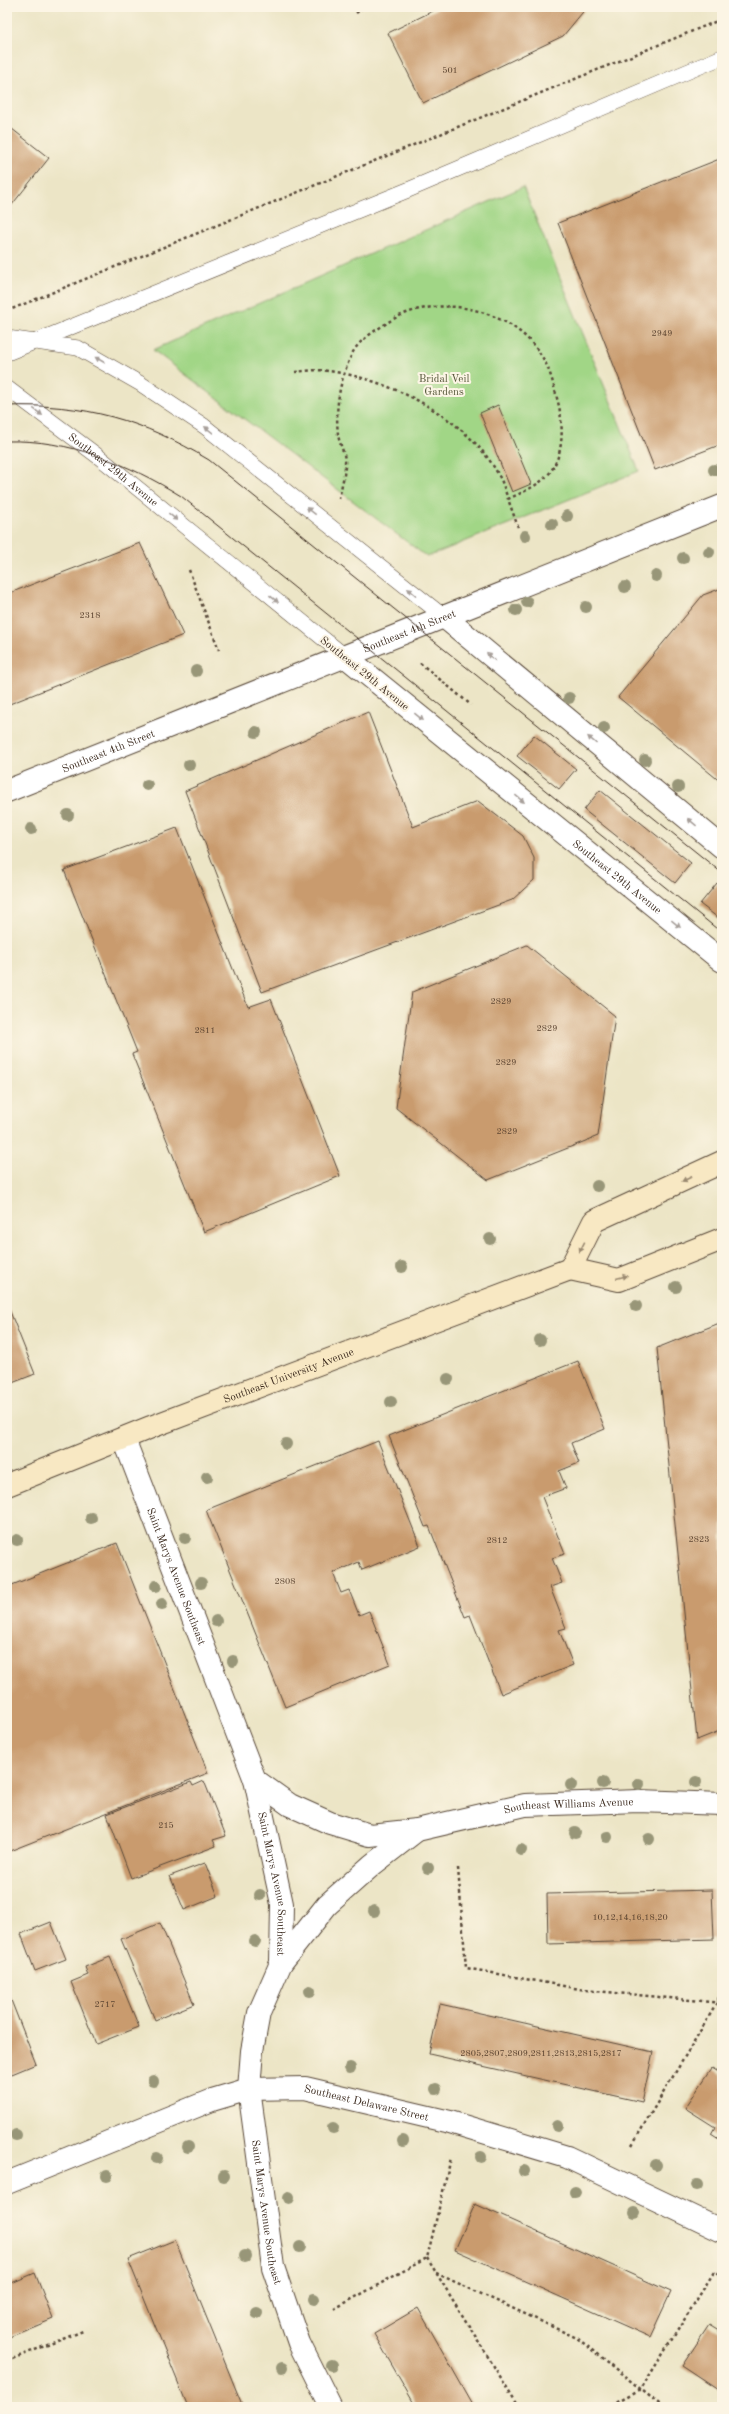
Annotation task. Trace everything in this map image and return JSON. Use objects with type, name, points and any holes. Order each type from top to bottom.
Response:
[{"type":"main road","points":[[722,1162],[594,1221],[570,1269],[618,1280],[722,1239]]},
{"type":"main road","name":"Southeast University Avenue","points":[[7,1485],[570,1269]]},
{"type":"street","name":"Southeast 4th Street","points":[[7,791],[722,506]]},
{"type":"street","points":[[443,616],[722,847]]},
{"type":"street","name":"Southeast 29th Avenue","points":[[346,657],[722,961]]},
{"type":"street","name":"Saint Marys Avenue Southeast","points":[[124,1439],[255,1780],[282,1904],[281,1963],[259,2013],[252,2051],[250,2088],[273,2267],[299,2343],[331,2407]]},
{"type":"street","name":"Southeast Williams Avenue","points":[[255,1780],[290,1805],[330,1823],[370,1835],[417,1830],[525,1805],[639,1801],[722,1804]]},
{"type":"street","name":"Southeast Williams Avenue","points":[[281,1963],[326,1905],[372,1865],[417,1830]]},
{"type":"street","name":"Southeast Delaware Street","points":[[7,2183],[212,2100],[250,2088],[305,2088],[338,2094],[450,2122],[567,2158],[722,2231]]},
{"type":"lane","points":[[7,353],[408,190],[722,58]]},
{"type":"lane","points":[[7,338],[78,348],[141,384],[204,426],[443,616]]},
{"type":"lane","name":"Southeast 29th Avenue","points":[[7,388],[99,457],[346,657]]},
{"type":"path","points":[[356,13],[364,7]]},
{"type":"path","points":[[7,312],[722,19]]},
{"type":"path","points":[[339,499],[345,460],[338,435],[338,391],[354,350],[373,332],[395,318],[416,310],[437,306],[459,307],[477,311],[504,321],[524,335],[544,360],[554,382],[561,416],[562,440],[551,470],[543,480],[508,499]]},
{"type":"path","points":[[295,372],[327,370],[344,373],[389,387],[451,422],[472,440],[487,458],[499,476],[518,527]]},
{"type":"path","points":[[189,570],[219,650]]},
{"type":"path","points":[[420,663],[471,705]]},
{"type":"path","points":[[458,1868],[466,1968],[585,1990],[722,2003]]},
{"type":"path","points":[[632,2145],[717,2003],[722,1984]]},
{"type":"path","points":[[717,2003],[722,2007]]},
{"type":"path","points":[[451,2158],[427,2258],[519,2407]]},
{"type":"path","points":[[334,2309],[427,2258]]},
{"type":"path","points":[[606,2407],[641,2389],[714,2272],[722,2277]]},
{"type":"path","points":[[436,2273],[577,2338],[663,2407]]},
{"type":"path","points":[[7,2361],[83,2331]]},
{"type":"green space","name":"Bridal Veil Gardens","points":[[523,187],[639,471],[427,557],[153,350]]},
{"type":"building","points":[[441,7],[587,7],[563,36],[423,103],[388,33]]},
{"type":"building","points":[[7,125],[49,158],[7,211]]},
{"type":"building","points":[[722,158],[722,444],[655,470],[558,223]]},
{"type":"building","points":[[498,405],[531,484],[512,492],[480,413]]},
{"type":"building","points":[[140,543],[183,635],[7,705],[7,594]]},
{"type":"building","points":[[722,588],[722,783],[618,697],[703,595]]},
{"type":"building","points":[[368,712],[413,827],[478,801],[523,836],[534,858],[534,880],[512,900],[262,992],[185,791]]},
{"type":"building","points":[[534,735],[576,769],[559,789],[517,756]]},
{"type":"building","points":[[600,790],[691,863],[675,883],[584,810]]},
{"type":"building","points":[[177,828],[248,1007],[271,999],[340,1176],[204,1232],[132,1054],[137,1052],[64,870]]},
{"type":"building","points":[[717,883],[722,887],[722,921],[700,904]]},
{"type":"building","points":[[527,945],[615,1016],[598,1136],[488,1180],[396,1108],[412,992]]},
{"type":"building","points":[[7,1304],[35,1374],[7,1385]]},
{"type":"building","points":[[722,1322],[722,1730],[697,1740],[657,1348]]},
{"type":"building","points":[[578,1361],[605,1429],[571,1443],[579,1463],[559,1471],[566,1488],[542,1497],[565,1554],[552,1558],[562,1583],[550,1587],[566,1628],[559,1630],[573,1665],[501,1694],[470,1615],[465,1617],[429,1526],[425,1527],[389,1436]]},
{"type":"building","points":[[378,1441],[420,1546],[362,1570],[359,1562],[333,1573],[341,1593],[349,1590],[359,1615],[369,1611],[390,1664],[285,1707],[206,1510]]},
{"type":"building","points":[[117,1543],[208,1773],[7,1852],[7,1587]]},
{"type":"building","points":[[204,1781],[226,1836],[213,1840],[216,1846],[131,1878],[107,1814],[191,1782],[193,1786]]},
{"type":"building","points":[[205,1863],[218,1896],[184,1910],[170,1876]]},
{"type":"building","points":[[712,1890],[714,1939],[548,1944],[547,1894]]},
{"type":"building","points":[[51,1922],[66,1959],[35,1971],[21,1934]]},
{"type":"building","points":[[160,1923],[194,2004],[155,2020],[121,1939]]},
{"type":"building","points":[[110,1957],[139,2027],[96,2044],[71,1982],[88,1975],[85,1967]]},
{"type":"building","points":[[7,1990],[36,2064],[7,2076]]},
{"type":"building","points":[[440,2004],[653,2052],[642,2102],[429,2054]]},
{"type":"building","points":[[712,2068],[722,2074],[722,2141],[711,2134],[715,2127],[685,2108]]},
{"type":"building","points":[[475,2204],[671,2292],[650,2337],[455,2250]]},
{"type":"building","points":[[175,2240],[243,2407],[188,2407],[128,2259]]},
{"type":"building","points":[[35,2273],[53,2319],[7,2338],[7,2285]]},
{"type":"building","points":[[418,2308],[474,2407],[416,2407],[374,2334]]},
{"type":"building","points":[[709,2325],[722,2333],[722,2384],[718,2390],[682,2366]]},
{"type":"tram line","points":[[7,406],[62,408],[87,411],[112,417],[160,434],[209,460],[722,873]]},
{"type":"tram line","points":[[7,441],[30,441],[76,449],[119,464],[161,484],[181,496],[722,933]]}]
